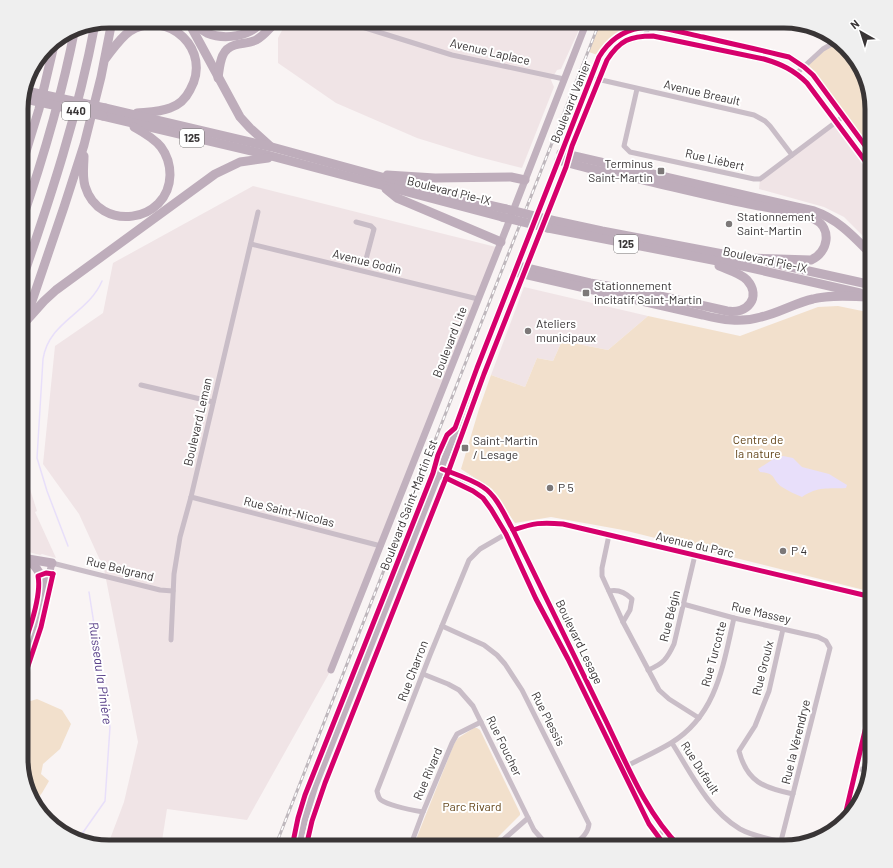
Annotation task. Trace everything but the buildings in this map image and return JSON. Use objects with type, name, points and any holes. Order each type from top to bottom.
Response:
[{"type":"highway","points":[[28,316],[84,144],[105,59],[111,28]]},
{"type":"highway","points":[[105,59],[125,35],[140,28]]},
{"type":"highway","points":[[129,118],[166,110],[176,105],[185,98],[192,86],[196,73],[196,58],[192,48],[183,37],[175,30],[170,28]]},
{"type":"highway","points":[[192,28],[218,78],[244,121],[272,147]]},
{"type":"highway","points":[[201,28],[206,32],[224,36],[247,33],[255,28]]},
{"type":"highway","points":[[218,78],[220,61],[227,50],[235,45],[256,40],[269,28]]},
{"type":"highway","points":[[86,72],[100,29]]},
{"type":"highway","name":"440","points":[[28,262],[63,159],[86,72],[94,30]]},
{"type":"highway","name":"440","points":[[28,201],[53,122],[73,37]]},
{"type":"highway","points":[[28,143],[39,109],[52,52]]},
{"type":"highway","name":"Boulevard Pie-IX","points":[[29,97],[129,118],[381,186],[705,260],[738,265],[865,294]]},
{"type":"highway","points":[[84,144],[84,180],[88,193],[95,203],[106,212],[121,217],[134,217],[147,212],[160,201],[168,189],[170,174],[169,162],[164,151],[158,144],[129,118]]},
{"type":"highway","name":"Boulevard Pie-IX","points":[[129,118],[272,147],[504,213]]},
{"type":"highway","points":[[28,319],[56,290],[215,174],[240,162],[273,157]]},
{"type":"highway","points":[[564,158],[814,211],[840,224],[865,248]]},
{"type":"highway","points":[[564,158],[724,199],[804,216],[818,221],[826,232],[824,247],[820,254],[811,260],[744,258]]},
{"type":"highway","points":[[372,175],[435,178],[511,177],[525,180]]},
{"type":"highway","points":[[381,186],[397,198],[501,242]]},
{"type":"highway","name":"Boulevard Pie-IX","points":[[549,224],[602,231],[744,258],[865,284]]},
{"type":"highway","points":[[520,270],[642,292],[731,312],[741,311],[746,308],[753,296],[752,288],[748,281],[739,274],[705,260]]},
{"type":"highway","points":[[520,270],[703,316],[730,320],[746,320],[762,317],[816,298],[833,296],[865,296]]},
{"type":"highway","points":[[28,559],[52,563]]},
{"type":"highway","points":[[28,561],[34,564],[39,570],[45,591]]},
{"type":"street","name":"Avenue Laplace","points":[[365,28],[452,55],[564,79]]},
{"type":"street","name":"Boulevard Lite","points":[[331,670],[584,28]]},
{"type":"street","name":"Boulevard Vanier","points":[[595,79],[599,57],[604,49],[611,42],[627,32],[638,28]]},
{"type":"street","points":[[647,28],[648,36]]},
{"type":"street","name":"Boulevard Vanier","points":[[663,28],[789,57],[804,67],[812,75],[865,145]]},
{"type":"street","name":"Boulevard Vanier","points":[[564,158],[595,79],[614,49],[627,40],[639,36],[653,36],[764,59],[781,64],[797,74],[807,83],[865,160]]},
{"type":"street","points":[[797,74],[831,43]]},
{"type":"street","name":"Avenue Breault","points":[[595,79],[754,115],[766,121],[792,155]]},
{"type":"street","name":"Rue Liébert","points":[[637,89],[624,146],[630,152],[760,179],[844,116]]},
{"type":"street","name":"Boulevard Saint-Martin Est","points":[[308,840],[312,821],[325,783],[447,475],[520,270],[564,158]]},
{"type":"street","name":"Boulevard Leman","points":[[171,640],[173,591],[180,538],[258,212]]},
{"type":"street","points":[[356,222],[372,226],[374,229],[365,263]]},
{"type":"street","name":"Avenue Godin","points":[[251,244],[478,299]]},
{"type":"street","name":"Boulevard Saint-Martin Est","points":[[300,840],[315,786],[451,443],[477,368],[520,270]]},
{"type":"street","points":[[141,385],[213,402]]},
{"type":"street","name":"Boulevard Lesage","points":[[439,472],[482,486],[489,492],[499,506],[513,530],[625,767],[648,824],[661,840]]},
{"type":"street","name":"Boulevard Lesage","points":[[447,475],[483,498],[491,509],[506,534],[536,599],[625,767],[655,817],[673,840]]},
{"type":"street","name":"Rue Saint-Nicolas","points":[[191,497],[381,546]]},
{"type":"street","name":"Avenue du Parc","points":[[513,530],[544,522],[563,524],[865,595]]},
{"type":"street","name":"Rue Charron","points":[[423,812],[402,807],[380,799],[377,791],[430,654],[469,560],[480,549],[513,530]]},
{"type":"street","points":[[609,535],[602,568],[602,576],[623,622],[659,690],[668,699],[699,718]]},
{"type":"street","name":"Rue Bégin","points":[[648,670],[658,666],[668,658],[674,644],[695,555]]},
{"type":"street","points":[[28,652],[37,624],[52,563]]},
{"type":"street","name":"Rue Belgrand","points":[[52,563],[160,590],[173,591]]},
{"type":"street","points":[[609,591],[615,590],[626,593],[632,599],[630,610],[623,622]]},
{"type":"street","name":"Rue Massey","points":[[683,604],[818,638],[826,641],[830,648]]},
{"type":"street","name":"Rue Turcotte","points":[[625,767],[672,743],[684,734],[699,718],[714,693],[720,677],[734,618]]},
{"type":"street","name":"Rue Plessis","points":[[442,626],[484,645],[497,655],[505,664],[522,690],[589,824],[589,829],[580,840]]},
{"type":"street","name":"Rue Groulx","points":[[783,629],[770,691],[755,726],[739,751],[742,764],[761,785],[793,794]]},
{"type":"street","name":"Rue la Vérendrye","points":[[782,840],[830,648]]},
{"type":"street","name":"Rue Foucher","points":[[423,674],[460,690],[473,706],[534,830],[543,840]]},
{"type":"street","name":"Rue Rivard","points":[[413,840],[423,812],[457,734],[481,722]]},
{"type":"street","points":[[846,810],[865,730]]},
{"type":"street","name":"Rue Dufault","points":[[672,743],[704,795],[724,817],[740,829],[778,840]]},
{"type":"street","points":[[856,768],[864,770]]},
{"type":"street","points":[[504,840],[528,818]]},
{"type":"street","points":[[654,840],[664,830]]},
{"type":"shaded area","points":[[235,28],[249,28],[246,30],[238,30]]},
{"type":"shaded area","points":[[283,28],[580,28],[561,69],[557,70],[551,80],[554,87],[522,168],[475,156],[417,138],[336,103],[278,63],[278,38]]},
{"type":"shaded area","points":[[836,121],[865,164],[865,238],[844,217],[824,207],[759,189],[760,179]]},
{"type":"shaded area","points":[[253,186],[496,247],[331,670],[247,820],[167,809],[162,840],[110,840],[124,802],[138,742],[104,569],[79,514],[43,464],[55,346],[103,313],[113,263]]},
{"type":"shaded area","points":[[524,287],[648,316],[608,350],[562,341],[553,361],[537,358],[525,387],[491,375]]},
{"type":"shaded area","points":[[783,456],[793,458],[802,467],[829,474],[847,485],[846,488],[828,488],[813,491],[802,497],[789,491],[782,487],[772,475],[760,472],[758,469],[775,458]]},
{"type":"shaded area","points":[[28,483],[37,511],[35,512],[56,558],[42,554],[40,555],[28,552]]},
{"type":"green space","points":[[598,28],[640,28],[627,32],[600,56],[589,52]]},
{"type":"green space","points":[[833,45],[845,56],[859,78],[862,88],[865,104],[865,141],[806,65],[822,51]]},
{"type":"green space","name":"Centre de la nature","points":[[838,306],[865,312],[865,590],[623,530],[551,517],[515,523],[492,489],[461,469],[491,375],[525,387],[537,358],[553,361],[562,341],[608,350],[648,316],[740,336],[818,307]]},
{"type":"green space","points":[[37,699],[62,710],[71,724],[60,749],[43,764],[41,774],[49,781],[38,798],[34,790],[28,764],[28,702]]},
{"type":"green space","name":"Parc Rivard","points":[[474,728],[480,730],[520,815],[495,840],[416,840],[454,744],[458,738]]},
{"type":"waterway","name":"Ruisseau la Pinière","points":[[68,546],[47,491],[37,458],[43,359],[47,346],[53,335],[88,302],[102,281]]},
{"type":"waterway","name":"Ruisseau la Pinière","points":[[81,835],[105,801],[110,727],[89,592]]},
{"type":"railway","points":[[278,840],[597,28]]},
{"type":"cycle path","points":[[293,840],[305,795],[433,473],[438,455],[447,435],[455,428],[477,368],[599,57],[616,38],[633,29],[640,28]]},
{"type":"cycle path","points":[[655,28],[663,28]]},
{"type":"cycle path","points":[[663,28],[789,57],[813,75],[865,146]]},
{"type":"cycle path","points":[[308,840],[312,821],[325,783],[446,478],[484,374],[566,167],[572,146],[607,60],[616,48],[626,40],[632,38],[653,36],[764,59],[782,65],[797,74],[807,83],[865,161]]},
{"type":"cycle path","points":[[442,469],[468,479],[483,487],[488,491],[500,507],[513,530],[637,786],[656,818],[674,840]]},
{"type":"cycle path","points":[[446,478],[473,491],[483,498],[506,534],[536,599],[568,659],[649,824],[661,840]]},
{"type":"cycle path","points":[[513,530],[538,524],[563,524],[865,595]]},
{"type":"cycle path","points":[[28,634],[38,594],[38,576],[46,573],[53,574]]},
{"type":"cycle path","points":[[28,666],[41,627],[53,574]]},
{"type":"cycle path","points":[[846,810],[865,731]]},
{"type":"place","name":"Terminus Saint-Martin","points":[[661,171]]},
{"type":"place","name":"Stationnement Saint-Martin","points":[[729,224]]},
{"type":"place","name":"Stationnement incitatif Saint-Martin","points":[[586,293]]},
{"type":"place","name":"Ateliers municipaux","points":[[528,331]]},
{"type":"place","name":"Saint-Martin / Lesage","points":[[465,448]]},
{"type":"place","name":"P 5","points":[[550,488]]},
{"type":"place","name":"P 4","points":[[783,551]]}]
